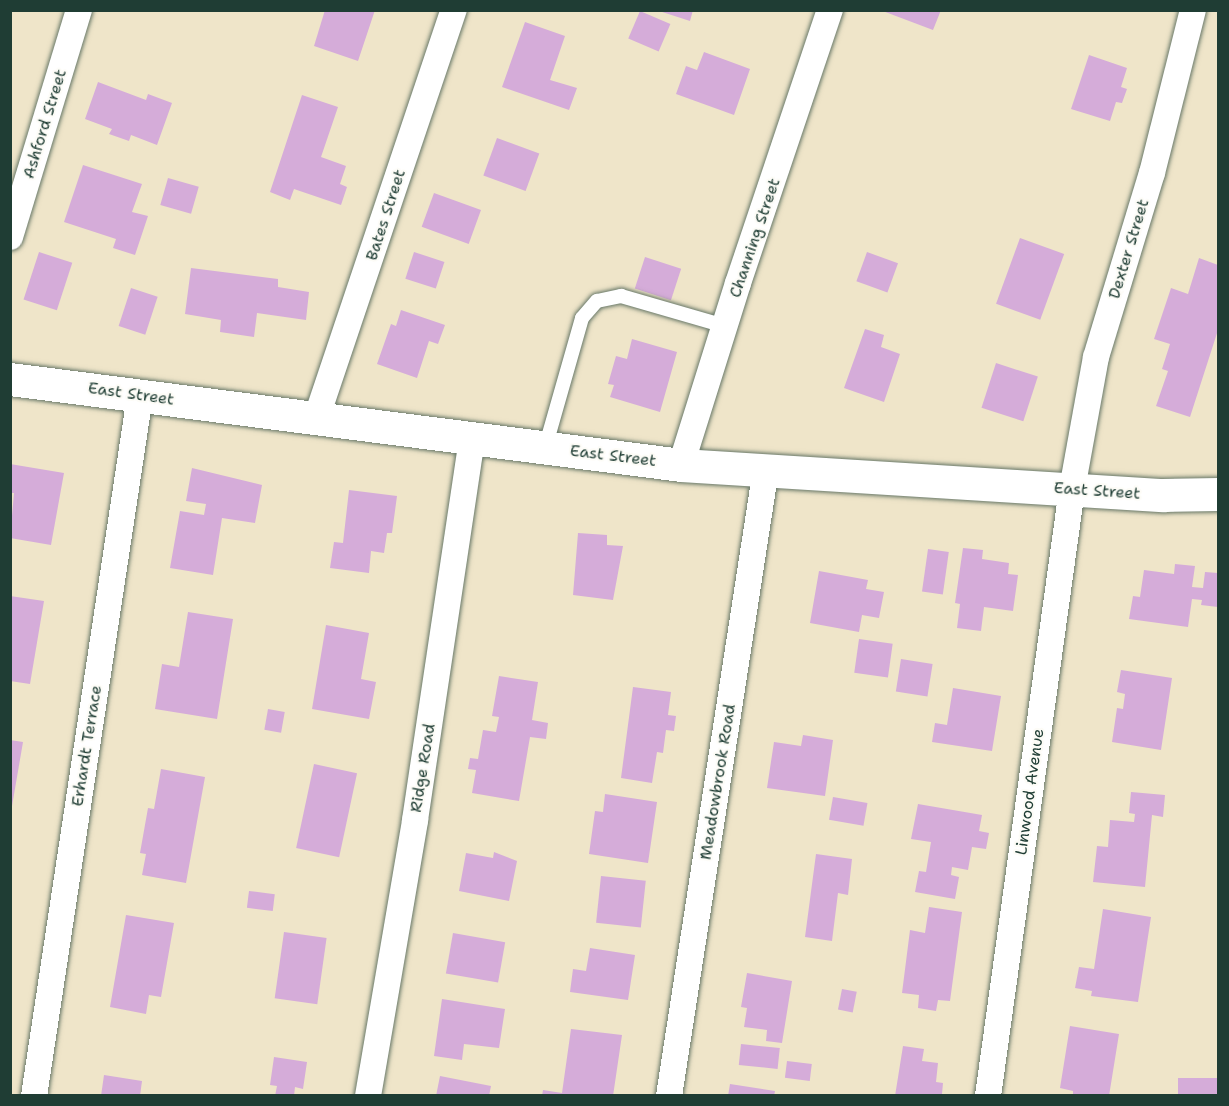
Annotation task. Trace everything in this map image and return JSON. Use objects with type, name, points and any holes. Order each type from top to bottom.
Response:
[{"type":"main road","name":"East Street","points":[[10,379],[681,465],[1163,495],[1218,494]]},
{"type":"street","name":"Ashford Street","points":[[10,237],[79,10]]},
{"type":"street","name":"Bates Street","points":[[316,419],[454,10]]},
{"type":"street","name":"Channing Street","points":[[681,465],[830,10]]},
{"type":"street","name":"Dexter Street","points":[[1072,489],[1096,357],[1152,173],[1193,10]]},
{"type":"street","name":"Erhardt Terrace","points":[[34,1095],[141,396]]},
{"type":"street","name":"Ridge Road","points":[[368,1095],[415,820],[472,440]]},
{"type":"street","name":"Meadowbrook Road","points":[[669,1095],[766,469]]},
{"type":"street","name":"Linwood Avenue","points":[[988,1095],[1072,489]]},
{"type":"lane","points":[[545,448],[582,318],[597,301],[621,296],[725,326]]},
{"type":"building","points":[[325,10],[375,10],[358,61],[314,46]]},
{"type":"building","points":[[656,10],[693,10],[690,21]]},
{"type":"building","points":[[880,10],[941,10],[933,30]]},
{"type":"building","points":[[640,11],[670,24],[659,52],[628,39]]},
{"type":"building","points":[[525,22],[565,36],[550,80],[577,88],[569,110],[502,87]]},
{"type":"building","points":[[704,52],[750,69],[734,115],[676,94],[686,66],[697,70]]},
{"type":"building","points":[[1089,55],[1127,68],[1121,87],[1127,89],[1122,103],[1116,102],[1110,121],[1071,109]]},
{"type":"building","points":[[98,82],[146,100],[148,94],[172,103],[157,145],[131,135],[129,141],[109,134],[112,129],[85,119]]},
{"type":"building","points":[[302,95],[338,107],[321,157],[346,166],[340,184],[347,187],[341,205],[294,189],[290,200],[270,192]]},
{"type":"building","points":[[497,138],[539,153],[526,191],[483,176]]},
{"type":"building","points":[[83,165],[142,184],[132,212],[148,216],[135,255],[113,248],[116,239],[64,222]]},
{"type":"building","points":[[168,178],[199,187],[191,214],[160,205]]},
{"type":"building","points":[[434,193],[481,210],[469,244],[422,227]]},
{"type":"building","points":[[1020,238],[1064,254],[1040,320],[996,304]]},
{"type":"building","points":[[39,252],[72,263],[57,310],[24,300]]},
{"type":"building","points":[[414,252],[444,262],[436,289],[405,279]]},
{"type":"building","points":[[867,252],[898,263],[887,292],[856,281]]},
{"type":"building","points":[[645,257],[681,269],[671,300],[635,288]]},
{"type":"building","points":[[1199,258],[1218,265],[1218,330],[1190,417],[1156,406],[1168,371],[1162,369],[1170,344],[1154,339],[1171,288],[1188,294]]},
{"type":"building","points":[[191,268],[278,279],[278,287],[309,292],[306,320],[257,313],[254,337],[220,332],[221,320],[185,314]]},
{"type":"building","points":[[131,288],[158,297],[145,335],[119,326]]},
{"type":"building","points":[[401,310],[445,325],[438,344],[429,341],[417,378],[377,364],[391,324],[396,326]]},
{"type":"building","points":[[865,329],[884,335],[881,347],[900,354],[884,402],[844,388]]},
{"type":"building","points":[[632,339],[677,352],[660,412],[610,397],[614,385],[608,384],[616,356],[627,359]]},
{"type":"building","points":[[996,363],[1038,377],[1023,421],[981,408]]},
{"type":"building","points":[[10,464],[64,473],[51,545],[10,538],[14,493],[10,493]]},
{"type":"building","points":[[192,468],[262,485],[255,523],[222,518],[213,575],[170,568],[180,511],[204,515],[206,504],[186,501]]},
{"type":"building","points":[[349,490],[397,496],[392,533],[387,533],[384,553],[371,551],[369,573],[330,568],[334,542],[343,543]]},
{"type":"building","points":[[578,533],[607,535],[607,545],[623,546],[613,600],[573,595]]},
{"type":"building","points":[[963,548],[983,550],[982,559],[1009,563],[1008,574],[1018,575],[1013,611],[984,607],[981,631],[957,628],[960,604],[955,603]]},
{"type":"building","points":[[928,549],[949,552],[943,595],[922,592]]},
{"type":"building","points":[[1175,564],[1195,566],[1192,587],[1203,588],[1205,572],[1218,573],[1218,607],[1201,605],[1202,600],[1192,599],[1188,627],[1129,619],[1133,596],[1140,597],[1144,570],[1174,574]]},
{"type":"building","points":[[819,571],[868,580],[866,589],[884,592],[879,618],[862,615],[859,632],[810,623]]},
{"type":"building","points":[[10,596],[44,601],[30,684],[10,681]]},
{"type":"building","points":[[188,612],[233,619],[217,719],[155,709],[162,664],[179,667]]},
{"type":"building","points":[[326,625],[369,633],[361,679],[376,682],[369,719],[312,709]]},
{"type":"building","points":[[859,639],[893,644],[888,677],[854,673]]},
{"type":"building","points":[[901,659],[933,664],[927,697],[896,692]]},
{"type":"building","points":[[1121,670],[1172,678],[1161,750],[1112,742],[1117,708],[1123,709],[1125,694],[1117,692]]},
{"type":"building","points":[[499,676],[538,682],[532,720],[548,723],[546,739],[530,737],[519,801],[472,793],[476,770],[468,769],[470,758],[478,759],[483,730],[496,732],[499,717],[492,716]]},
{"type":"building","points":[[633,687],[671,692],[668,715],[676,716],[674,731],[666,730],[663,753],[657,752],[652,783],[621,778]]},
{"type":"building","points":[[953,688],[1001,696],[992,751],[932,742],[935,723],[947,725]]},
{"type":"building","points":[[268,709],[285,712],[281,733],[264,730]]},
{"type":"building","points":[[803,735],[833,740],[825,796],[767,788],[774,742],[801,746]]},
{"type":"building","points":[[10,740],[23,742],[12,806],[10,806]]},
{"type":"building","points":[[314,764],[357,773],[339,857],[296,848]]},
{"type":"building","points":[[161,769],[205,777],[186,883],[142,875],[146,854],[140,853],[148,808],[154,809]]},
{"type":"building","points":[[1131,792],[1165,795],[1163,817],[1152,815],[1145,887],[1093,882],[1097,846],[1108,847],[1110,820],[1134,822],[1135,814],[1129,813]]},
{"type":"building","points":[[605,794],[657,802],[648,863],[589,854],[595,811],[603,812]]},
{"type":"building","points":[[833,797],[867,803],[863,826],[829,820]]},
{"type":"building","points":[[918,804],[982,815],[979,831],[989,833],[986,849],[972,847],[968,870],[952,867],[951,875],[959,877],[955,899],[915,892],[919,871],[926,872],[931,842],[911,839]]},
{"type":"building","points":[[494,852],[517,861],[509,901],[459,891],[466,853],[493,858]]},
{"type":"building","points":[[816,854],[852,859],[848,895],[838,893],[832,941],[805,937]]},
{"type":"building","points":[[601,876],[646,881],[641,927],[596,923]]},
{"type":"building","points":[[249,891],[275,894],[273,911],[247,908]]},
{"type":"building","points":[[929,907],[962,912],[950,1001],[938,1000],[936,1011],[918,1008],[919,995],[902,993],[910,930],[925,933]]},
{"type":"building","points":[[1103,909],[1151,917],[1138,1002],[1091,996],[1092,991],[1075,988],[1079,967],[1094,969]]},
{"type":"building","points":[[126,915],[174,923],[161,997],[149,995],[146,1014],[110,1007]]},
{"type":"building","points":[[284,932],[327,938],[317,1004],[275,998]]},
{"type":"building","points":[[453,933],[505,942],[498,983],[446,973]]},
{"type":"building","points":[[590,948],[635,955],[628,1000],[570,992],[573,969],[586,971]]},
{"type":"building","points":[[747,973],[792,981],[782,1043],[766,1041],[767,1030],[744,1027],[747,1008],[741,1007]]},
{"type":"building","points":[[842,989],[857,992],[853,1012],[838,1010]]},
{"type":"building","points":[[442,999],[505,1009],[499,1048],[464,1044],[462,1060],[434,1056]]},
{"type":"building","points":[[1070,1026],[1119,1034],[1109,1096],[1073,1096],[1073,1091],[1060,1088]]},
{"type":"building","points":[[571,1029],[622,1035],[613,1096],[542,1096],[543,1090],[562,1093]]},
{"type":"building","points":[[741,1044],[780,1048],[778,1069],[739,1065]]},
{"type":"building","points":[[903,1046],[924,1049],[922,1061],[938,1063],[936,1082],[943,1083],[942,1094],[895,1096]]},
{"type":"building","points":[[274,1057],[307,1062],[303,1089],[295,1087],[294,1096],[275,1096],[277,1086],[270,1085]]},
{"type":"building","points":[[787,1061],[812,1064],[810,1081],[785,1078]]},
{"type":"building","points":[[104,1075],[142,1081],[140,1096],[101,1096]]},
{"type":"building","points":[[440,1076],[491,1086],[489,1096],[436,1096]]},
{"type":"building","points":[[1178,1078],[1218,1078],[1218,1096],[1178,1096]]},
{"type":"building","points":[[730,1084],[775,1091],[774,1096],[728,1096]]}]
